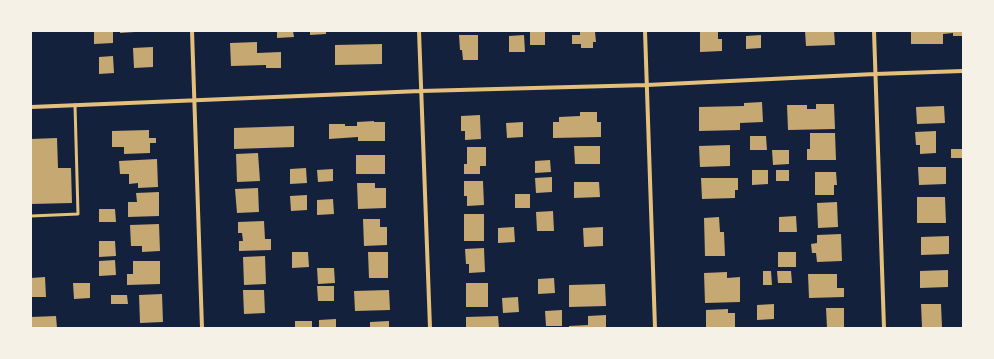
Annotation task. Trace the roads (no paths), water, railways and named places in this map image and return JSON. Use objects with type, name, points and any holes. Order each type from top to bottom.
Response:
[{"type":"street","points":[[192,31],[202,328]]},
{"type":"street","points":[[419,31],[430,328]]},
{"type":"street","points":[[645,31],[655,328]]},
{"type":"street","points":[[874,31],[884,328]]},
{"type":"street","points":[[31,107],[421,91],[647,85],[963,71]]},
{"type":"lane","points":[[31,216],[78,214],[75,105]]}]
